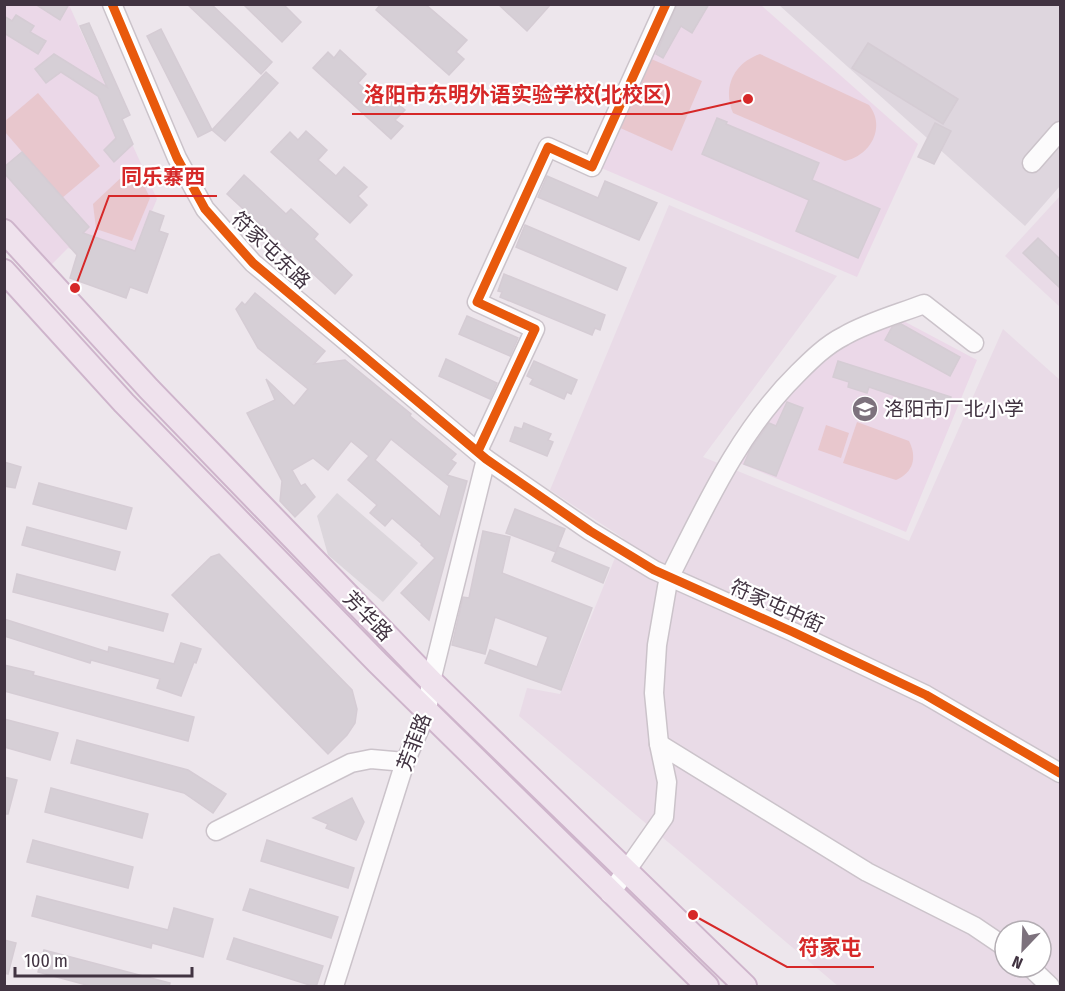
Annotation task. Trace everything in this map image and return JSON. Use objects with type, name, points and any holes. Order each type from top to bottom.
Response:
[{"type":"main road","name":"芳华路","points":[[4,231],[149,388],[431,681],[745,987]]},
{"type":"main road","name":"芳华路","points":[[4,271],[124,403],[428,712],[610,894],[707,987]]},
{"type":"street","name":"符家屯东路","points":[[112,4],[177,158],[205,209],[253,263],[482,455]]},
{"type":"street","name":"芳菲路","points":[[334,987],[405,762],[428,712],[431,681],[482,455],[534,329],[477,302],[548,147],[592,166],[666,4]]},
{"type":"street","points":[[1032,163],[1060,131]]},
{"type":"street","points":[[610,894],[664,816],[668,782],[659,744],[654,693],[657,645],[669,578],[732,455],[780,390],[813,358],[843,336],[924,304],[974,343]]},
{"type":"street","name":"符家屯中街","points":[[482,455],[590,531],[669,578],[793,632],[926,695],[1060,773]]},
{"type":"street","points":[[659,744],[867,873],[974,926],[993,939]]},
{"type":"street","points":[[216,831],[351,763],[370,759],[405,762]]},
{"type":"street","points":[[668,782],[694,765]]},
{"type":"shaded area","points":[[4,5],[69,5],[157,199],[135,251],[113,268],[68,248],[48,268],[5,218]]},
{"type":"shaded area","points":[[672,5],[761,5],[918,144],[857,277],[599,167]]},
{"type":"shaded area","points":[[779,5],[1060,5],[1060,186],[1025,226]]},
{"type":"shaded area","points":[[760,54],[869,105],[874,113],[876,131],[869,146],[854,158],[845,161],[733,113],[729,94],[733,77],[743,63]]},
{"type":"shaded area","points":[[649,58],[702,81],[672,151],[618,127]]},
{"type":"shaded area","points":[[38,93],[100,166],[62,198],[5,132],[4,122]]},
{"type":"shaded area","points":[[126,173],[139,175],[150,198],[132,241],[96,229],[93,204]]},
{"type":"shaded area","points":[[1060,196],[1060,307],[1005,256]]},
{"type":"shaded area","points":[[669,205],[837,276],[703,457],[909,541],[1003,329],[1060,380],[1060,986],[838,986],[519,716],[527,688],[560,694],[623,538],[550,490]]},
{"type":"shaded area","name":"洛阳市厂北小学","points":[[896,317],[977,360],[906,532],[727,458],[830,348]]},
{"type":"shaded area","points":[[857,422],[909,441],[913,458],[907,473],[896,480],[843,463]]},
{"type":"shaded area","points":[[826,425],[849,433],[841,458],[818,450]]},
{"type":"shaded area","points":[[337,493],[418,563],[383,602],[328,555],[317,516]]},
{"type":"building","points":[[35,4],[69,4],[60,20]]},
{"type":"building","points":[[187,4],[211,4],[272,62],[261,74]]},
{"type":"building","points":[[243,4],[283,4],[301,22],[282,42]]},
{"type":"building","points":[[381,4],[425,4],[467,40],[456,52],[464,59],[449,75],[376,10]]},
{"type":"building","points":[[498,4],[551,4],[527,31]]},
{"type":"building","points":[[677,4],[709,4],[692,33],[681,26],[663,58],[656,54]]},
{"type":"building","points":[[16,15],[34,26],[30,32],[46,41],[38,54],[4,33],[4,16],[12,21]]},
{"type":"building","points":[[89,23],[130,115],[122,119],[133,144],[114,162],[104,150],[116,138],[98,96],[61,72],[46,83],[35,69],[54,54],[107,87],[80,26]]},
{"type":"building","points":[[161,29],[212,130],[198,137],[147,36]]},
{"type":"building","points":[[868,43],[958,99],[943,124],[852,68]]},
{"type":"building","points":[[340,50],[366,74],[358,83],[376,100],[384,91],[405,110],[395,120],[403,126],[391,139],[313,68],[328,52],[334,58]]},
{"type":"building","points":[[266,72],[278,83],[225,141],[212,130]]},
{"type":"building","points":[[717,118],[727,122],[726,124],[819,163],[812,180],[880,209],[858,258],[796,231],[809,200],[702,154]]},
{"type":"building","points":[[935,123],[951,131],[934,164],[918,157]]},
{"type":"building","points":[[306,131],[327,150],[318,160],[336,176],[344,167],[367,187],[358,196],[367,205],[350,223],[271,152],[290,132],[298,140]]},
{"type":"building","points":[[22,152],[89,227],[83,233],[135,251],[150,211],[164,216],[159,231],[168,234],[147,293],[130,287],[126,298],[70,278],[77,255],[4,173],[4,167]]},
{"type":"building","points":[[244,175],[286,214],[291,209],[318,234],[314,239],[352,275],[335,294],[227,194]]},
{"type":"building","points":[[547,176],[598,198],[605,181],[657,203],[639,240],[538,197]]},
{"type":"building","points":[[525,225],[626,268],[617,290],[516,247]]},
{"type":"building","points":[[1038,238],[1060,259],[1060,288],[1023,253]]},
{"type":"building","points":[[504,274],[605,315],[600,330],[595,328],[592,335],[500,297],[502,292],[498,291]]},
{"type":"building","points":[[255,293],[325,351],[314,364],[345,360],[456,454],[451,460],[456,463],[447,475],[467,481],[429,620],[401,593],[435,558],[392,518],[385,526],[370,513],[377,505],[348,480],[369,456],[351,441],[328,470],[313,458],[292,470],[301,486],[305,484],[315,497],[295,517],[280,501],[282,481],[247,413],[275,400],[266,379],[294,406],[308,389],[258,348],[236,309],[242,302],[245,305]],"holes":[[[391,439],[449,486],[440,517],[375,460]]]},
{"type":"building","points":[[467,316],[518,338],[510,356],[459,334]]},
{"type":"building","points":[[901,324],[960,357],[950,376],[885,340],[892,327]]},
{"type":"building","points":[[446,359],[497,383],[490,399],[439,376]]},
{"type":"building","points":[[534,361],[577,380],[571,394],[567,392],[564,399],[530,384],[533,379],[527,376]]},
{"type":"building","points":[[838,361],[951,397],[946,413],[869,387],[867,393],[848,387],[849,382],[833,377]]},
{"type":"building","points":[[787,402],[803,408],[776,476],[744,464],[750,450],[769,423],[776,426]]},
{"type":"building","points":[[524,423],[551,434],[548,440],[553,442],[547,456],[510,441],[515,427],[522,429]]},
{"type":"building","points":[[4,462],[21,467],[15,488],[4,486]]},
{"type":"building","points":[[39,483],[132,508],[126,529],[33,504]]},
{"type":"building","points":[[515,509],[565,529],[556,552],[506,533]]},
{"type":"building","points":[[27,527],[120,552],[115,570],[22,545]]},
{"type":"building","points":[[483,531],[510,537],[502,573],[592,608],[561,690],[485,663],[490,650],[537,667],[548,637],[495,617],[485,654],[452,645],[463,597],[469,598]]},
{"type":"building","points":[[558,547],[609,568],[603,583],[552,561]]},
{"type":"building","points":[[219,554],[352,690],[357,709],[355,723],[347,735],[328,754],[172,595],[211,557]]},
{"type":"building","points":[[17,574],[168,614],[163,631],[13,592]]},
{"type":"building","points":[[4,619],[108,652],[109,647],[174,664],[181,643],[201,649],[181,696],[157,688],[160,679],[91,660],[90,663],[4,636]]},
{"type":"building","points":[[4,665],[34,672],[33,675],[194,717],[188,741],[4,691]]},
{"type":"building","points":[[4,719],[58,733],[50,760],[4,747]]},
{"type":"building","points":[[77,740],[188,770],[226,794],[213,813],[184,793],[71,763]]},
{"type":"building","points":[[4,777],[17,780],[8,814],[4,814]]},
{"type":"building","points":[[51,788],[148,814],[142,838],[45,812]]},
{"type":"building","points":[[352,798],[364,822],[356,840],[326,828],[328,824],[313,818]]},
{"type":"building","points":[[33,840],[133,867],[128,888],[27,862]]},
{"type":"building","points":[[267,840],[354,868],[348,888],[261,861]]},
{"type":"building","points":[[250,889],[338,917],[331,938],[243,910]]},
{"type":"building","points":[[37,896],[168,930],[174,908],[213,919],[203,957],[152,943],[151,948],[32,916]]},
{"type":"building","points":[[234,938],[323,966],[316,987],[227,959]]},
{"type":"building","points":[[4,940],[16,943],[8,974],[4,973]]},
{"type":"building","points":[[44,950],[170,983],[169,987],[94,987],[38,972]]},
{"type":"cycle path","points":[[112,4],[177,158],[205,209],[253,263],[486,459],[590,531],[654,570],[926,695],[1060,773]]},
{"type":"cycle path","points":[[478,451],[535,329],[477,302],[548,147],[592,167],[666,4]]},
{"type":"place","name":"洛阳市东明外语实验学校(北校区)","points":[[748,99]]},
{"type":"place","name":"同乐寨西","points":[[75,288]]},
{"type":"place","name":"洛阳市厂北小学","points":[[865,409]]},
{"type":"place","name":"符家屯","points":[[693,915]]}]
